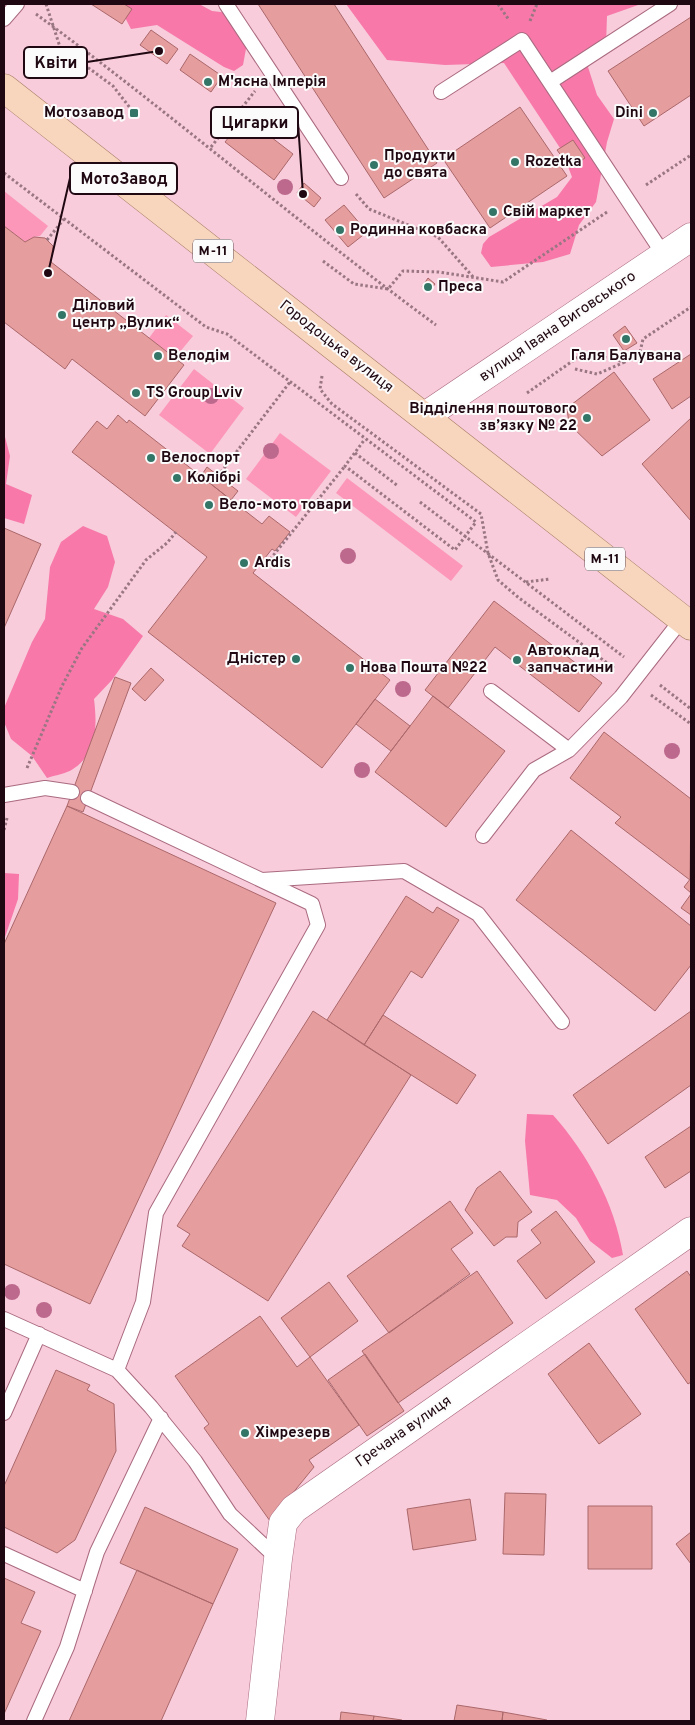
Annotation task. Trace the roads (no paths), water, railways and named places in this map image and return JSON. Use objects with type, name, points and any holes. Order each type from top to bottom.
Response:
[{"type":"main road","name":"Городоцька вулиця","points":[[4,88],[686,622]]},
{"type":"street","name":"вулиця Івана Виговського","points":[[425,416],[691,237]]},
{"type":"street","name":"Гречана вулиця","points":[[260,1721],[278,1559],[284,1523],[294,1509],[691,1231]]},
{"type":"lane","points":[[4,19],[17,4]]},
{"type":"lane","points":[[226,4],[341,178]]},
{"type":"lane","points":[[550,82],[670,4]]},
{"type":"lane","points":[[441,92],[522,40],[664,255]]},
{"type":"lane","points":[[483,836],[534,770],[569,750],[686,622]]},
{"type":"lane","points":[[491,690],[569,750]]},
{"type":"lane","points":[[9,794],[45,788],[72,792]]},
{"type":"lane","points":[[88,798],[312,904],[318,925],[156,1213],[143,1302],[117,1370]]},
{"type":"lane","points":[[261,880],[404,871],[478,914],[562,1022]]},
{"type":"lane","points":[[4,1319],[117,1370],[195,1461],[230,1514],[278,1559]]},
{"type":"lane","points":[[4,1413],[39,1334]]},
{"type":"lane","points":[[34,1721],[67,1647],[97,1552],[160,1418]]},
{"type":"lane","points":[[4,1554],[85,1591]]},
{"type":"place","name":"Квіти","points":[[159,51]]},
{"type":"place","name":"М'ясна Імперія","points":[[208,82]]},
{"type":"place","name":"Мотозавод","points":[[134,113]]},
{"type":"place","name":"Dini","points":[[653,113]]},
{"type":"place","name":"Rozetka","points":[[515,162]]},
{"type":"place","name":"Продукти до свята","points":[[374,165]]},
{"type":"place","name":"Цигарки","points":[[303,194]]},
{"type":"place","name":"Свій маркет","points":[[493,212]]},
{"type":"place","name":"Родинна ковбаска","points":[[340,230]]},
{"type":"place","name":"МотоЗавод","points":[[48,273]]},
{"type":"place","name":"Преса","points":[[428,287]]},
{"type":"place","name":"Діловий центр „Вулик“","points":[[62,315]]},
{"type":"place","name":"Галя Балувана","points":[[626,339]]},
{"type":"place","name":"Велодім","points":[[158,356]]},
{"type":"place","name":"TS Group Lviv","points":[[136,393]]},
{"type":"place","name":"Відділення поштового зв’язку № 22","points":[[587,418]]},
{"type":"place","name":"Велоспорт","points":[[151,458]]},
{"type":"place","name":"Колібрі","points":[[177,478]]},
{"type":"place","name":"Вело-мото товари","points":[[209,505]]},
{"type":"place","name":"Ardis","points":[[244,563]]},
{"type":"place","name":"Дністер","points":[[296,659]]},
{"type":"place","name":"Автоклад запчастини","points":[[517,660]]},
{"type":"place","name":"Нова Пошта №22","points":[[350,668]]},
{"type":"place","name":"Хімрезерв","points":[[245,1433]]}]
